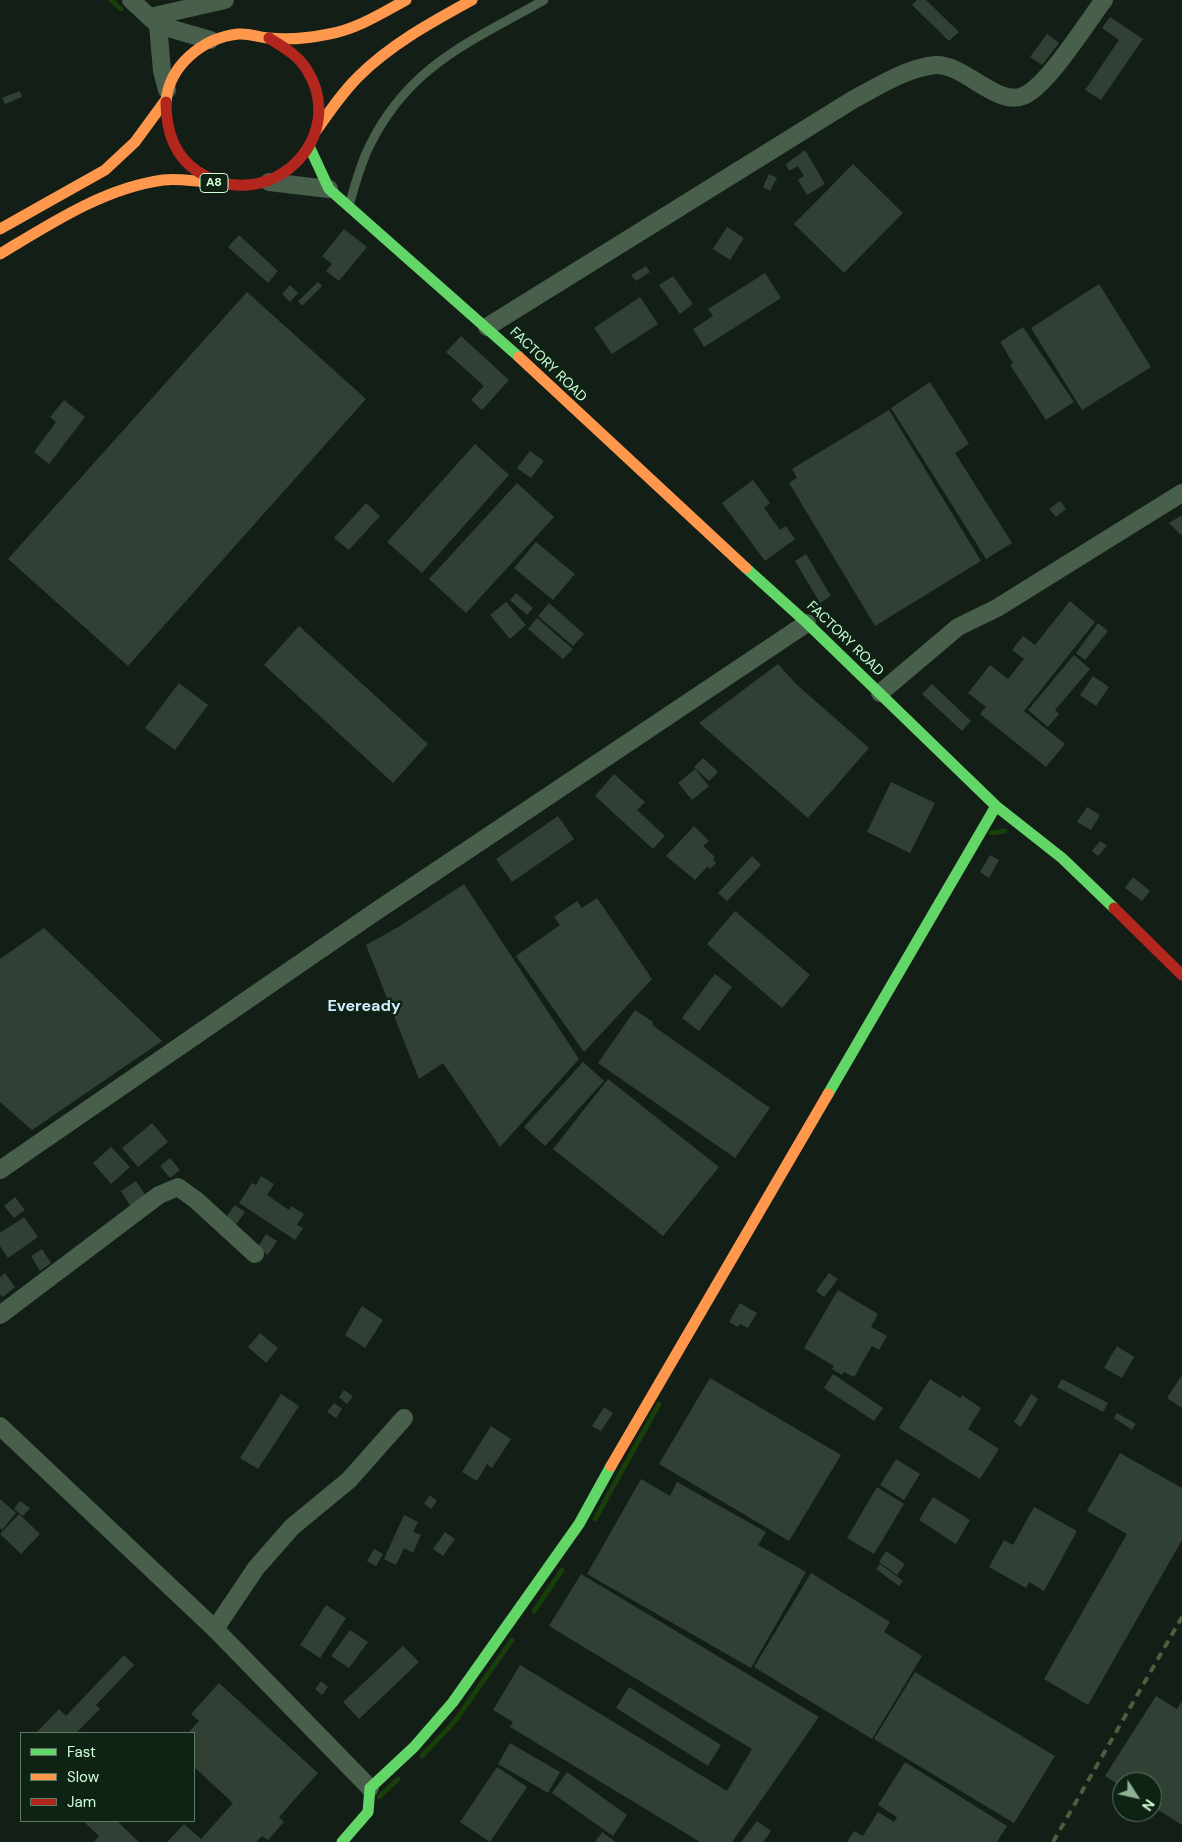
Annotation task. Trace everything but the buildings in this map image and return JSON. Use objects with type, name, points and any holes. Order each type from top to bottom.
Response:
[{"type":"main road","name":"A8","points":[[0,228],[105,170],[135,142],[166,96],[176,69],[191,52],[210,40],[240,33],[269,38],[329,34],[355,28],[406,0]]},
{"type":"main road","name":"A8","points":[[0,254],[79,211],[126,189],[165,180],[213,182],[241,187],[269,182],[292,168],[346,90],[374,63],[403,42],[472,0]]},
{"type":"main road","name":"A8","points":[[269,38],[293,53],[310,76],[318,103],[316,131]]},
{"type":"main road","name":"A8","points":[[166,96],[168,135],[186,164],[213,182]]},
{"type":"main road","points":[[309,146],[329,189]]},
{"type":"main road","name":"FACTORY ROAD","points":[[329,189],[487,327],[647,478],[808,623],[996,806],[1062,858],[1182,974]]},
{"type":"main road","points":[[342,1842],[368,1812],[370,1788],[414,1747],[453,1702],[579,1524],[639,1414],[996,806]]},
{"type":"street","points":[[131,0],[154,21],[210,40]]},
{"type":"street","points":[[154,21],[225,0]]},
{"type":"street","points":[[487,327],[854,99],[885,83],[937,65],[956,70],[1007,97],[1023,97],[1041,84],[1104,0]]},
{"type":"street","points":[[154,21],[166,96]]},
{"type":"street","points":[[269,182],[329,189]]},
{"type":"street","points":[[880,693],[958,627],[996,608],[1182,493]]},
{"type":"street","points":[[0,1170],[372,914],[808,623]]},
{"type":"street","points":[[0,1315],[160,1195],[178,1187],[196,1200],[255,1254]]},
{"type":"street","points":[[215,1629],[256,1568],[292,1527],[349,1480],[404,1418]]},
{"type":"street","points":[[0,1426],[215,1629],[370,1788]]},
{"type":"lane","points":[[348,207],[368,149],[398,100],[418,78],[444,56],[544,0]]},
{"type":"waterway","points":[[111,0],[121,9]]},
{"type":"waterway","points":[[991,833],[1005,831]]},
{"type":"waterway","points":[[595,1519],[659,1404]]},
{"type":"waterway","points":[[534,1611],[562,1570]]},
{"type":"waterway","points":[[422,1756],[455,1721],[512,1640]]},
{"type":"waterway","points":[[379,1797],[398,1779]]},
{"type":"railway","points":[[1053,1842],[1182,1617]]},
{"type":"traffic: fast","points":[[309,146],[329,189],[519,357]]},
{"type":"traffic: fast","points":[[746,568],[807,623],[996,806],[1062,858],[1114,908]]},
{"type":"traffic: fast","points":[[828,1094],[996,806]]},
{"type":"traffic: fast","points":[[342,1842],[368,1812],[370,1788],[414,1747],[453,1702],[579,1524],[611,1466]]},
{"type":"traffic: slow","points":[[166,102],[174,76],[181,65],[190,56],[212,41],[238,34],[283,39],[307,38],[339,32],[406,0]]},
{"type":"traffic: slow","points":[[316,131],[358,77],[384,54],[412,34],[472,0]]},
{"type":"traffic: slow","points":[[0,229],[105,170],[135,142],[165,101]]},
{"type":"traffic: slow","points":[[0,254],[78,209],[120,191],[141,184],[163,180],[176,179],[213,182]]},
{"type":"traffic: slow","points":[[519,357],[746,568]]},
{"type":"traffic: slow","points":[[611,1466],[828,1094]]},
{"type":"traffic: jam","points":[[166,102],[167,122],[172,141],[182,157],[197,171],[224,183],[250,185],[274,178],[294,164],[310,145],[318,122],[317,96],[307,70],[290,52],[269,38]]},
{"type":"traffic: jam","points":[[1114,908],[1182,975]]},
{"type":"district","name":"Eveready","points":[[364,1007]]}]
